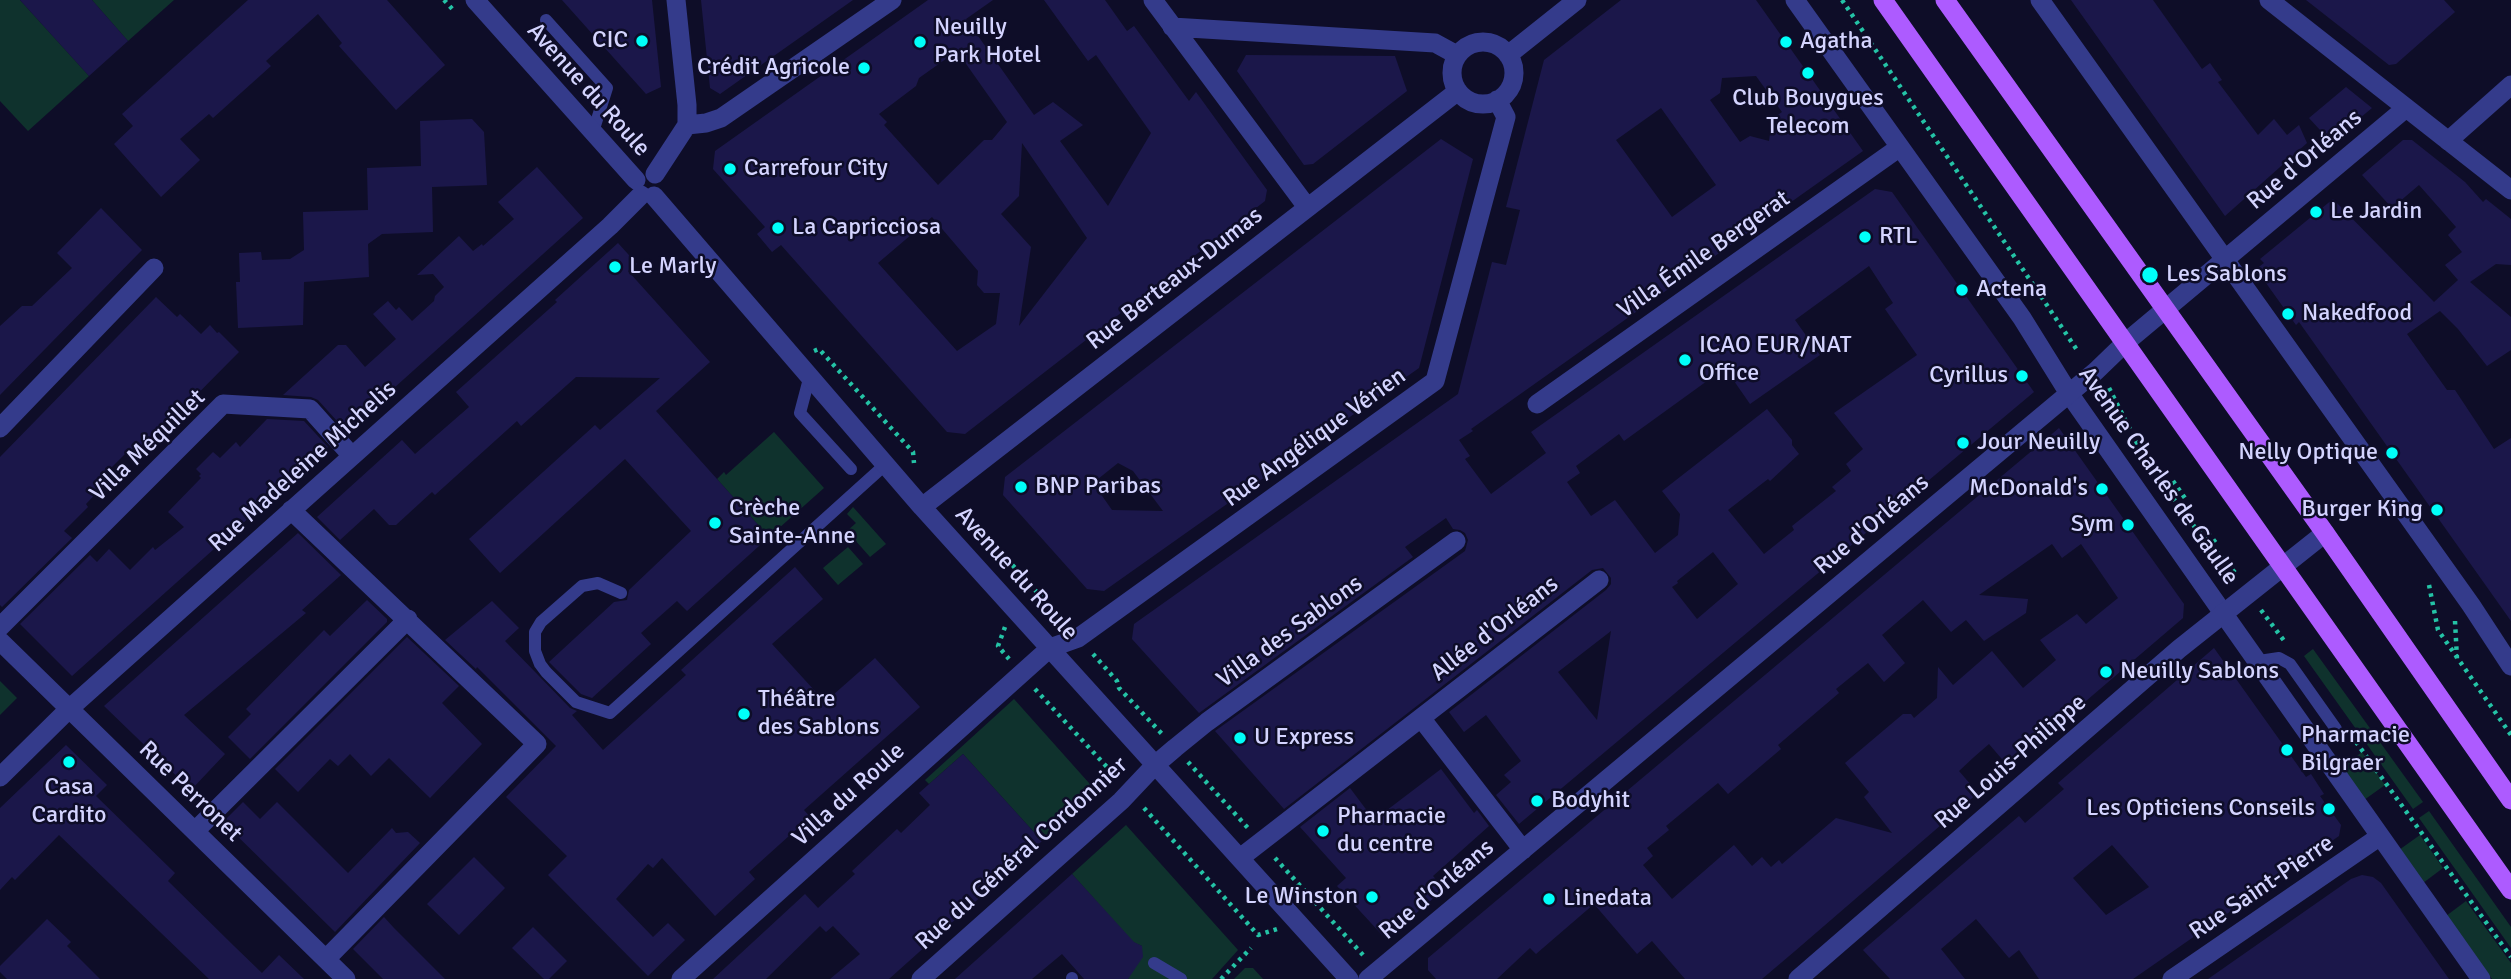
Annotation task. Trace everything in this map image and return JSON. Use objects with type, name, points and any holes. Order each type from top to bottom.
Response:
[{"type":"main road","name":"Avenue Charles de Gaulle","points":[[1883,0],[2511,890]]},
{"type":"main road","points":[[1945,0],[2325,533],[2511,800]]},
{"type":"street","name":"Avenue du Roule","points":[[475,0],[593,132],[647,186],[922,507],[1349,979]]},
{"type":"street","points":[[676,0],[687,125],[721,118],[892,0]]},
{"type":"street","points":[[1153,0],[1307,207]]},
{"type":"street","points":[[1508,54],[1577,0]]},
{"type":"street","name":"Avenue Charles de Gaulle","points":[[1795,0],[2022,318],[2068,392],[2481,979]]},
{"type":"street","points":[[2040,0],[2511,665]]},
{"type":"street","points":[[2269,0],[2511,190]]},
{"type":"street","points":[[1172,27],[1435,43],[1457,55]]},
{"type":"street","points":[[1482,41],[1497,45],[1508,54],[1514,67],[1513,80],[1507,92],[1497,100],[1483,104],[1468,100],[1458,91],[1452,79],[1452,67],[1457,55],[1468,45],[1482,41]]},
{"type":"street","points":[[2448,141],[2511,85]]},
{"type":"street","name":"Rue Berteaux-Dumas","points":[[922,507],[1458,91]]},
{"type":"street","name":"Rue Angélique Vérien","points":[[1050,648],[1078,638],[1435,382],[1506,117],[1497,100]]},
{"type":"street","name":"Rue d'Orléans","points":[[1371,976],[2406,108]]},
{"type":"street","name":"Rue Madeleine Michelis","points":[[0,777],[69,709],[610,226],[647,186],[687,125]]},
{"type":"street","name":"Villa Émile Bergerat","points":[[1537,404],[1900,147]]},
{"type":"street","points":[[0,428],[155,268]]},
{"type":"street","name":"Villa Méquillet","points":[[0,627],[223,404],[310,409],[352,456]]},
{"type":"street","points":[[291,510],[537,744],[326,959]]},
{"type":"street","name":"Rue Louis-Philippe","points":[[1798,979],[2179,649],[2325,533]]},
{"type":"street","name":"Villa des Sablons","points":[[1155,765],[1180,753],[1208,722],[1456,541]]},
{"type":"street","name":"Allée d'Orléans","points":[[1240,858],[1599,580]]},
{"type":"street","points":[[195,831],[408,619]]},
{"type":"street","name":"Rue Perronet","points":[[0,641],[346,979]]},
{"type":"street","name":"Villa du Roule","points":[[681,979],[1050,648]]},
{"type":"street","points":[[1421,718],[1523,850]]},
{"type":"street","name":"Rue du Général Cordonnier","points":[[921,979],[1121,801],[1155,765]]},
{"type":"street","name":"Rue Saint-Pierre","points":[[2172,979],[2379,837]]},
{"type":"lane","points":[[546,20],[607,88],[593,132]]},
{"type":"lane","points":[[810,375],[800,413],[850,469]]},
{"type":"lane","points":[[621,593],[598,583],[582,586],[541,622],[535,632],[535,651],[540,664],[564,691],[576,702],[610,713],[886,464]]},
{"type":"lane","points":[[2259,661],[2278,658],[2290,664],[2342,730]]},
{"type":"lane","points":[[1154,963],[1181,979]]},
{"type":"path","points":[[1842,0],[2077,350]]},
{"type":"path","points":[[795,358],[819,349],[913,452],[914,467]]},
{"type":"path","points":[[2107,384],[2139,447],[2186,517],[2238,576]]},
{"type":"path","points":[[2172,481],[2187,501]]},
{"type":"path","points":[[2203,526],[2216,543]]},
{"type":"path","points":[[977,536],[985,545],[997,548],[1117,681],[1119,688],[1368,962],[1371,976]]},
{"type":"path","points":[[2428,577],[2429,595],[2438,630],[2511,735]]},
{"type":"path","points":[[2259,606],[2292,652]]},
{"type":"path","points":[[2342,730],[2511,957]]},
{"type":"path","points":[[1221,979],[1251,948]]},
{"type":"green space","points":[[0,0],[20,0],[89,76],[28,131],[0,101]]},
{"type":"green space","points":[[92,0],[174,0],[128,41]]},
{"type":"green space","points":[[774,432],[824,488],[769,537],[717,479],[724,472],[726,475]]},
{"type":"green space","points":[[853,507],[886,544],[870,557],[847,531],[856,523],[847,514]]},
{"type":"green space","points":[[848,547],[863,564],[838,585],[823,568]]},
{"type":"green space","points":[[2313,649],[2423,802],[2413,809],[2304,656]]},
{"type":"green space","points":[[0,681],[17,698],[0,715]]},
{"type":"green space","points":[[1014,699],[1097,792],[1042,841],[963,754],[929,784],[925,780]]},
{"type":"green space","points":[[2362,752],[2385,785],[2364,800],[2341,768]]},
{"type":"green space","points":[[2429,811],[2511,927],[2511,948],[2419,818]]},
{"type":"green space","points":[[1126,825],[1238,950],[1212,979],[1128,979],[1142,946],[1133,942],[1072,874]]},
{"type":"green space","points":[[2420,835],[2443,868],[2423,883],[2399,850]]},
{"type":"green space","points":[[2466,901],[2511,963],[2511,979],[2492,979],[2446,916]]},
{"type":"green space","points":[[1245,968],[1253,968],[1263,979],[1234,979]]},
{"type":"building","points":[[20,0],[92,0],[128,41],[89,76]]},
{"type":"building","points":[[248,0],[387,0],[445,65],[396,110],[339,46],[342,43],[318,14],[266,61],[271,66],[213,118],[209,114],[180,139],[200,160],[161,197],[114,144],[133,126],[122,114]]},
{"type":"building","points":[[562,0],[652,0],[661,87],[646,94]]},
{"type":"building","points":[[701,0],[853,0],[720,94],[710,88]]},
{"type":"building","points":[[928,0],[993,0],[966,19],[1034,115],[1053,102],[1083,125],[1060,141],[1108,206],[1151,133],[1096,55],[1088,61],[1044,0],[1105,0],[1127,31],[1134,26],[1189,101],[1196,92],[1267,190],[1265,201],[965,434],[947,432],[781,245],[772,252],[757,234],[765,227],[713,169],[715,151]],"holes":[[[957,51],[1007,122],[992,140],[984,140],[938,185],[884,125],[887,122],[879,114],[916,86],[919,78]],[[1022,143],[1087,238],[1019,326],[1031,247],[1001,214],[1019,196]],[[932,217],[978,271],[977,285],[984,293],[1000,293],[996,324],[957,351],[878,263]]]},
{"type":"building","points":[[1621,0],[1756,0],[1863,151],[1459,440],[1470,456],[1465,459],[1491,494],[1546,453],[1531,432],[1875,189],[1892,192],[2034,392],[1519,824],[1496,795],[1511,782],[1504,775],[1521,761],[1486,715],[1464,732],[1449,712],[1606,590],[1611,584],[1611,578],[1603,568],[1592,570],[1284,809],[1215,731],[1465,551],[1468,540],[1465,533],[1453,529],[1446,518],[1405,547],[1413,557],[1199,713],[1132,639],[1134,624],[1458,394],[1492,262],[1506,265],[1520,210],[1506,207],[1544,60]],"holes":[[[1756,76],[1782,112],[1772,119],[1769,141],[1750,136],[1740,142],[1710,100],[1720,93],[1722,78]],[[1661,108],[1716,185],[1672,217],[1616,140]],[[1869,266],[1893,303],[1885,309],[1917,355],[1834,413],[1863,449],[1846,464],[1851,471],[1832,487],[1836,491],[1792,526],[1794,530],[1764,554],[1728,510],[1768,479],[1770,481],[1799,454],[1792,445],[1792,440],[1767,409],[1662,491],[1680,514],[1678,535],[1655,553],[1615,500],[1591,516],[1567,482],[1580,473],[1576,466],[1619,434],[1624,441],[1725,368],[1750,404],[1820,355],[1795,320]],[[1713,552],[1738,584],[1697,619],[1672,587],[1677,581]],[[1611,631],[1597,720],[1558,672]]]},
{"type":"building","points":[[2071,0],[2153,0],[2202,69],[2210,63],[2222,80],[2218,82],[2258,135],[2274,119],[2287,135],[2299,125],[2307,143],[2225,216]]},
{"type":"building","points":[[2306,0],[2444,0],[2455,12],[2396,64],[2389,65]]},
{"type":"building","points":[[1246,55],[1395,56],[1407,91],[1313,164],[1304,165],[1237,71]]},
{"type":"building","points":[[2346,87],[2372,108],[2331,142],[2309,118]]},
{"type":"building","points":[[472,119],[484,132],[487,185],[432,187],[433,232],[382,234],[368,244],[369,277],[304,282],[303,325],[238,328],[236,282],[240,282],[239,253],[261,252],[262,260],[290,259],[304,250],[303,212],[368,210],[367,168],[421,166],[420,121]]},
{"type":"building","points":[[1441,139],[1473,159],[1419,368],[1104,591],[1087,589],[1003,495],[1005,477]],"holes":[[[1118,463],[1133,471],[1163,511],[1112,510],[1093,483]]]},
{"type":"building","points":[[2403,140],[2412,140],[2465,182],[2483,202],[2486,199],[2511,219],[2511,265],[2496,264],[2470,282],[2511,317],[2511,350],[2487,366],[2440,311],[2407,334],[2447,390],[2455,390],[2494,449],[2511,438],[2511,621],[2299,322],[2296,325],[2256,269],[2264,263],[2260,259],[2333,199],[2434,302],[2458,280],[2445,265],[2462,252],[2448,235],[2456,227],[2419,185],[2392,208],[2362,175]]},
{"type":"building","points":[[537,167],[583,218],[472,318],[346,431],[318,400],[283,395],[338,345],[346,345],[365,367],[396,339],[373,314],[388,301],[396,310],[399,307],[412,321],[434,301],[444,287],[433,274],[417,275],[459,236],[473,251],[482,244],[483,246],[514,219],[498,202]]},
{"type":"building","points":[[101,208],[142,250],[0,395],[0,326],[22,306],[32,306],[72,268],[57,253]]},
{"type":"building","points":[[618,243],[637,264],[628,271],[710,362],[656,411],[769,537],[687,611],[677,601],[641,633],[651,644],[592,698],[581,694],[549,662],[614,602],[627,600],[629,590],[691,531],[625,459],[500,573],[469,539],[595,425],[600,430],[660,378],[576,377],[521,426],[517,421],[435,495],[432,492],[396,525],[389,525],[374,509],[340,540],[317,517],[402,440],[415,454],[469,407],[456,392],[557,302],[555,300]]},
{"type":"building","points":[[156,297],[177,317],[180,314],[201,334],[210,325],[239,352],[134,458],[127,452],[101,478],[106,483],[86,504],[88,507],[64,531],[72,538],[2,607],[0,457]]},
{"type":"building","points":[[267,419],[304,421],[328,447],[72,676],[20,624],[90,555],[97,562],[109,549],[130,570],[153,547],[155,550],[184,527],[168,512],[201,478],[196,469],[213,452],[220,458],[236,442],[240,447]]},
{"type":"building","points":[[2059,428],[2184,604],[2183,618],[2017,760],[2015,758],[2007,765],[1989,744],[1974,757],[1959,771],[1978,793],[1762,979],[1685,979],[1652,941],[1637,954],[1594,904],[1536,954],[1530,948],[1497,979],[1436,979],[1428,970],[1428,958]],"holes":[[[2052,544],[2062,558],[2081,544],[2118,598],[2086,624],[2077,614],[2040,640],[2056,660],[2023,688],[1992,651],[1953,685],[1938,667],[1937,698],[1914,718],[1911,714],[1903,714],[1845,763],[1869,792],[1864,797],[1892,833],[1836,818],[1782,864],[1779,860],[1771,867],[1762,857],[1752,866],[1734,845],[1672,899],[1643,865],[1653,856],[1647,848],[1669,830],[1666,826],[1718,783],[1728,794],[1781,749],[1778,745],[1839,693],[1836,689],[1868,663],[1884,682],[1905,663],[1882,635],[1923,600],[1951,632],[1966,620],[1984,641],[2026,613],[2028,599],[1979,595]]]},
{"type":"building","points":[[298,533],[341,575],[302,610],[306,613],[184,715],[225,754],[191,790],[104,706]]},
{"type":"building","points":[[795,567],[823,599],[772,644],[825,702],[875,658],[920,707],[804,810],[810,817],[749,872],[755,879],[715,916],[662,858],[653,868],[648,864],[616,899],[653,937],[668,923],[685,940],[648,976],[548,875],[567,856],[506,797],[556,746],[477,667],[476,669],[445,640],[492,601],[519,628],[505,641],[570,708],[577,711],[572,715],[603,750],[686,675],[681,670]]},
{"type":"building","points":[[367,600],[387,622],[250,759],[228,737],[251,714],[246,709],[324,630],[330,636]]},
{"type":"building","points":[[407,637],[459,686],[442,703],[482,744],[430,798],[389,758],[371,776],[350,754],[338,766],[330,759],[298,792],[275,769]]},
{"type":"building","points":[[2214,648],[2306,777],[2311,774],[2324,794],[2320,796],[2341,825],[2339,836],[2133,979],[2039,979],[2019,950],[2009,958],[1976,919],[1941,949],[1965,979],[1890,979],[1863,950],[2019,816],[2025,823],[2064,789],[2058,783]],"holes":[[[2112,845],[2149,887],[2106,915],[2073,878]]]},
{"type":"building","points":[[66,745],[107,785],[96,796],[175,873],[168,881],[234,946],[262,973],[279,955],[304,979],[209,979],[59,835],[15,880],[12,877],[0,890],[0,808]]},
{"type":"building","points":[[963,754],[1042,841],[1004,876],[889,979],[830,979],[860,954],[833,926],[826,932],[820,926],[766,979],[713,979],[805,894],[818,908],[855,874],[852,871],[897,829],[901,833],[930,805],[919,793]]},
{"type":"building","points":[[1441,769],[1474,813],[1477,810],[1489,826],[1433,876],[1443,888],[1436,896],[1390,936],[1387,931],[1382,935],[1337,886],[1346,878],[1300,827],[1350,788],[1374,820]]},
{"type":"building","points":[[243,802],[260,819],[277,802],[348,873],[392,828],[396,833],[408,832],[420,843],[335,932],[223,822]]},
{"type":"building","points":[[474,857],[505,888],[459,935],[427,904]]},
{"type":"building","points":[[1072,874],[1134,942],[1142,946],[1143,957],[1128,979],[1084,979],[1062,954],[1032,979],[955,979]]},
{"type":"building","points":[[2362,875],[2373,877],[2381,883],[2449,979],[2208,979],[2351,879]]},
{"type":"building","points":[[384,917],[445,979],[383,979],[353,949]]},
{"type":"building","points":[[47,919],[71,942],[67,946],[100,979],[7,979],[0,972],[0,966]]},
{"type":"building","points":[[533,927],[567,961],[549,979],[544,979],[512,948]]},
{"type":"place","name":"CIC","points":[[642,41]]},
{"type":"place","name":"Neuilly Park Hotel","points":[[920,42]]},
{"type":"place","name":"Agatha","points":[[1786,42]]},
{"type":"place","name":"Crédit Agricole","points":[[864,68]]},
{"type":"place","name":"Club Bouygues Telecom","points":[[1808,73]]},
{"type":"place","name":"Carrefour City","points":[[730,169]]},
{"type":"place","name":"Le Jardin","points":[[2316,212]]},
{"type":"place","name":"La Capricciosa","points":[[778,228]]},
{"type":"place","name":"RTL","points":[[1865,237]]},
{"type":"place","name":"Le Marly","points":[[615,267]]},
{"type":"place","name":"Les Sablons","points":[[2150,275]]},
{"type":"place","name":"Actena","points":[[1962,290]]},
{"type":"place","name":"Nakedfood","points":[[2288,314]]},
{"type":"place","name":"ICAO EUR/NAT Office","points":[[1685,360]]},
{"type":"place","name":"Cyrillus","points":[[2022,376]]},
{"type":"place","name":"Jour Neuilly","points":[[1963,443]]},
{"type":"place","name":"Nelly Optique","points":[[2392,453]]},
{"type":"place","name":"BNP Paribas","points":[[1021,487]]},
{"type":"place","name":"McDonald's","points":[[2102,489]]},
{"type":"place","name":"Burger King","points":[[2437,510]]},
{"type":"place","name":"Crèche Sainte-Anne","points":[[715,523]]},
{"type":"place","name":"Sym","points":[[2128,525]]},
{"type":"place","name":"Neuilly Sablons","points":[[2106,672]]},
{"type":"place","name":"Théâtre des Sablons","points":[[744,714]]},
{"type":"place","name":"U Express","points":[[1240,738]]},
{"type":"place","name":"Pharmacie Bilgraer","points":[[2287,750]]},
{"type":"place","name":"Casa Cardito","points":[[69,762]]},
{"type":"place","name":"Bodyhit","points":[[1537,801]]},
{"type":"place","name":"Les Opticiens Conseils","points":[[2329,809]]},
{"type":"place","name":"Pharmacie du centre","points":[[1323,831]]},
{"type":"place","name":"Le Winston","points":[[1372,897]]},
{"type":"place","name":"Linedata","points":[[1549,899]]}]
